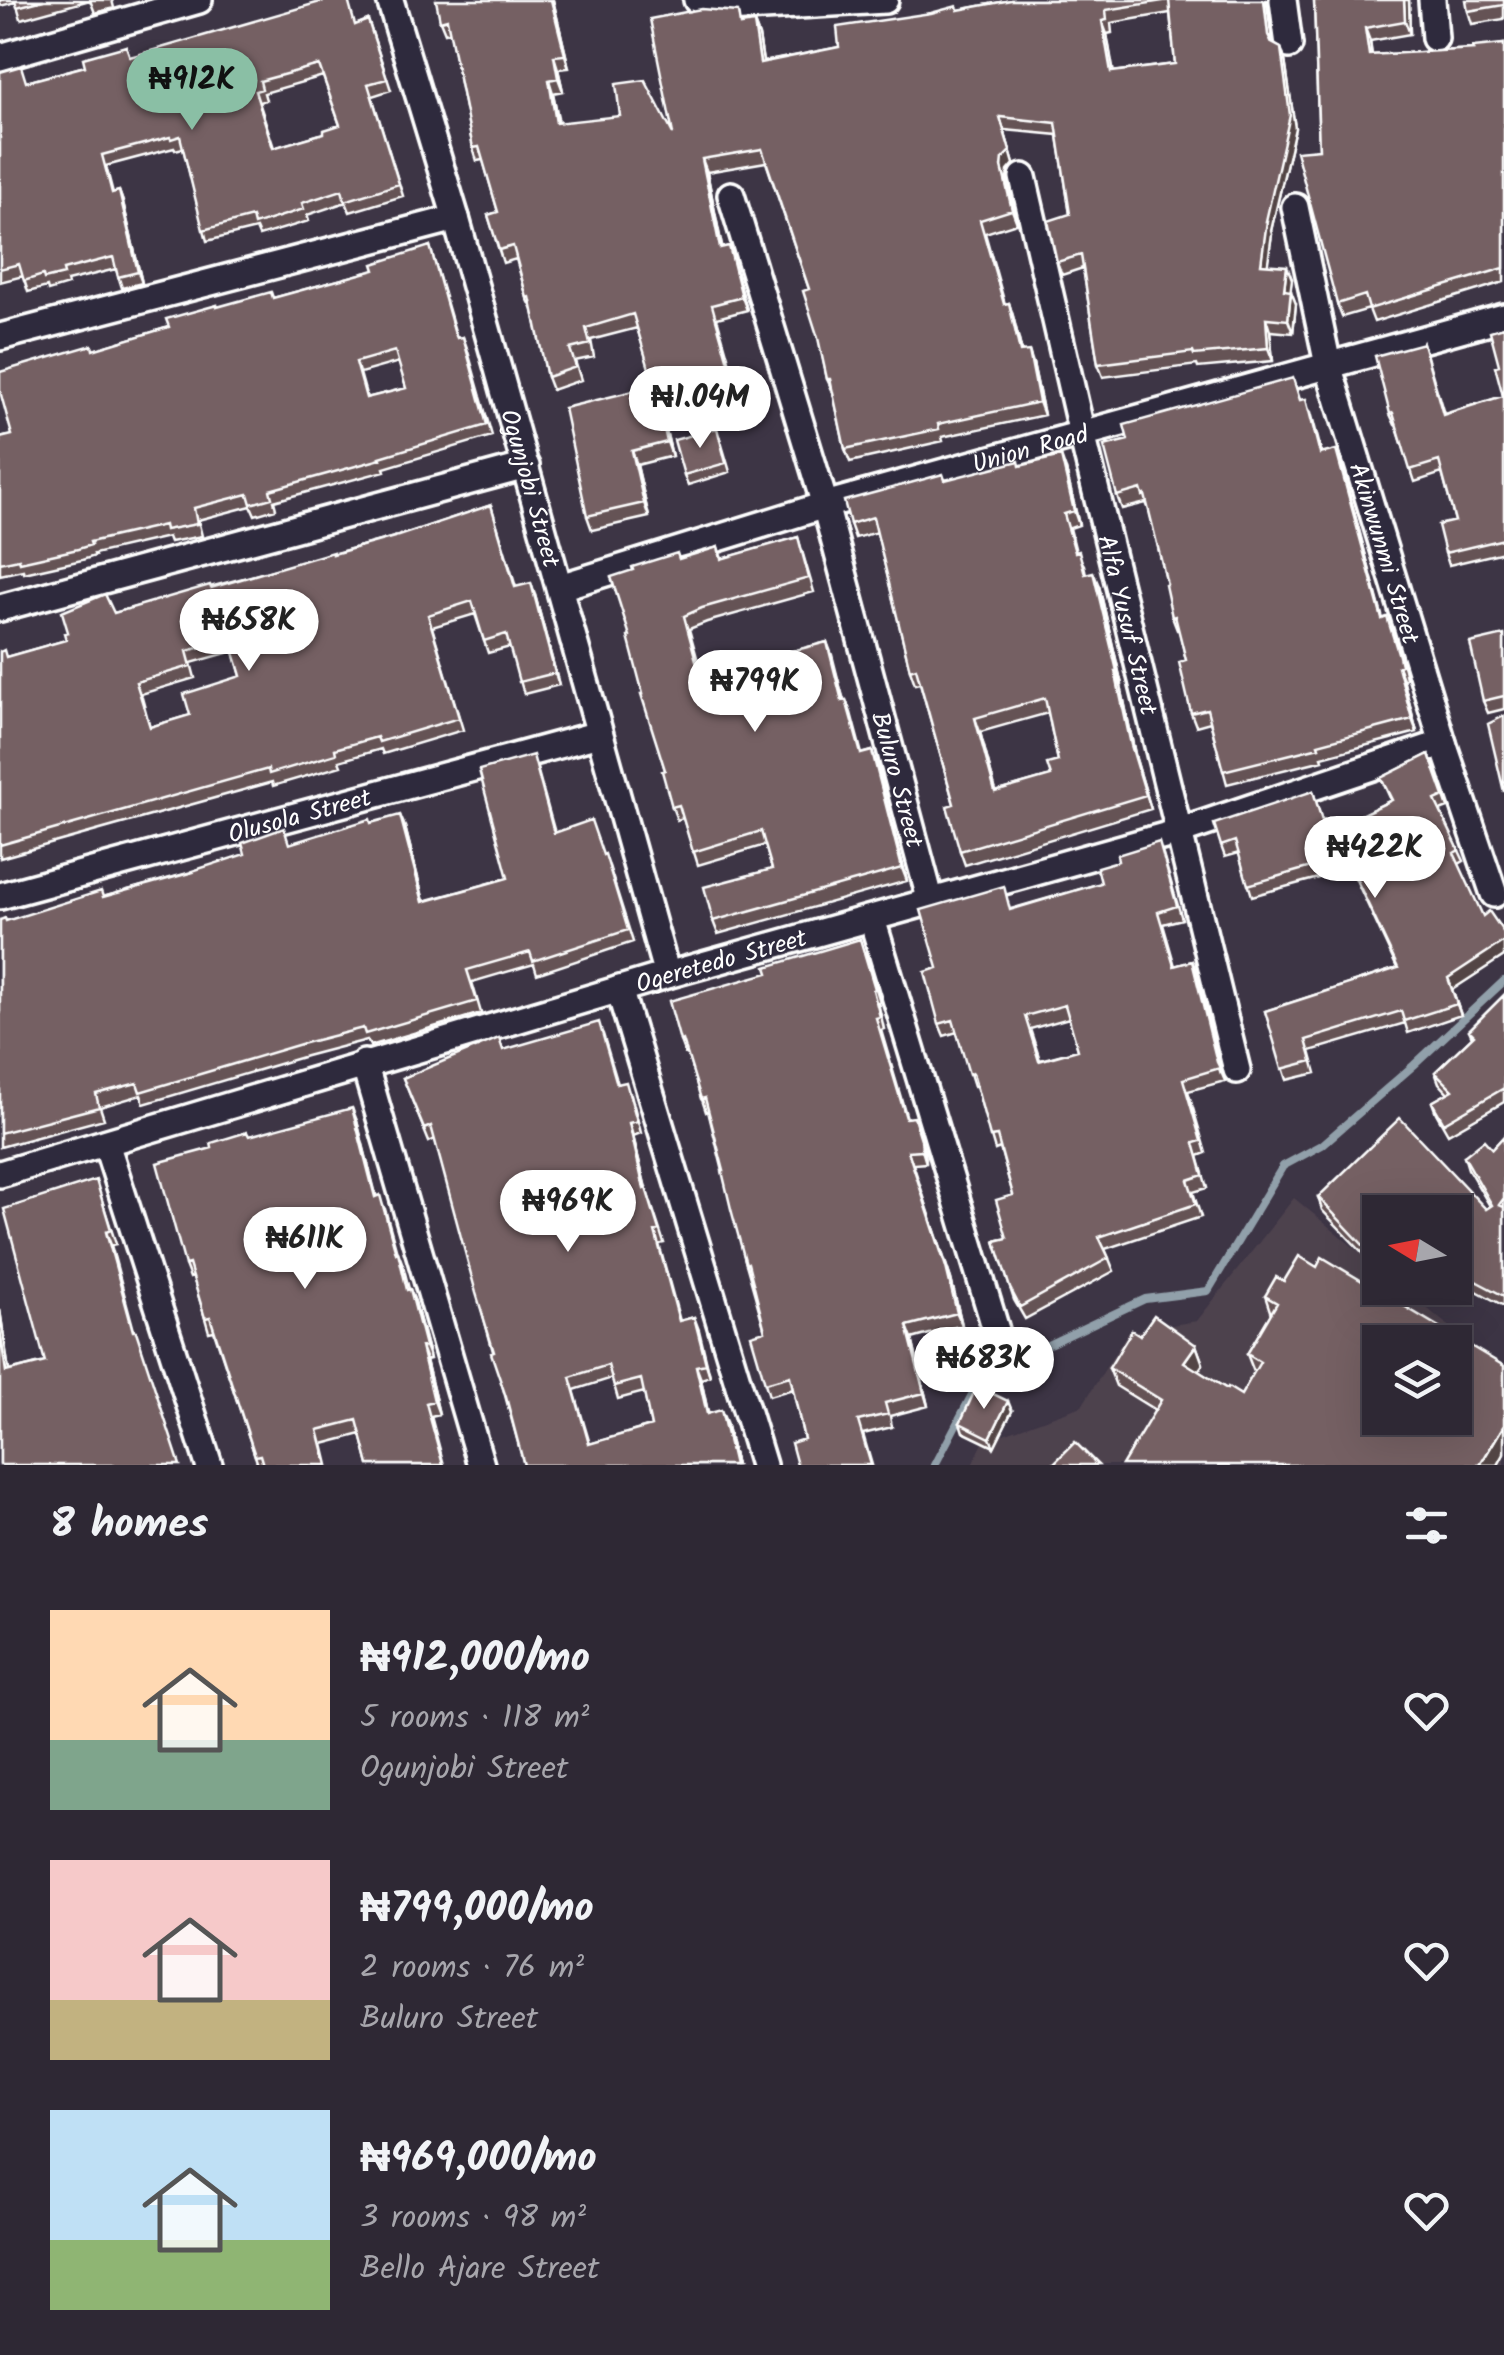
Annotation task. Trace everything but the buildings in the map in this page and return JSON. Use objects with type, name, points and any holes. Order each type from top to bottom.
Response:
[{"type":"street","points":[[0,58],[200,0]]},
{"type":"street","name":"Ogunjobi Street","points":[[390,0],[456,218],[667,974]]},
{"type":"street","points":[[697,0],[728,9],[885,0]]},
{"type":"street","points":[[1284,0],[1288,46]]},
{"type":"street","points":[[1432,0],[1435,38]]},
{"type":"street","name":"Alfa Yusuf Street","points":[[1023,176],[1237,1070]]},
{"type":"street","name":"Buluro Street","points":[[731,195],[826,504],[930,902]]},
{"type":"street","name":"Akinwunmi Street","points":[[1295,207],[1328,365],[1443,743],[1494,894]]},
{"type":"street","points":[[0,337],[456,218]]},
{"type":"street","name":"Union Road","points":[[560,587],[826,504],[1504,317]]},
{"type":"street","points":[[0,608],[526,466]]},
{"type":"street","name":"Olusola Street","points":[[0,896],[600,734]]},
{"type":"street","name":"Ogeretedo Street","points":[[0,1174],[667,974],[1179,832],[1443,743]]},
{"type":"street","points":[[872,919],[996,1330]]},
{"type":"street","points":[[619,989],[764,1465]]},
{"type":"street","points":[[364,1063],[481,1465]]},
{"type":"street","points":[[106,1143],[209,1465]]},
{"type":"shaded area","points":[[1294,1198],[1362,1254],[1362,1305],[1423,1305],[1447,1325],[1362,1325],[1362,1435],[1472,1435],[1472,1345],[1504,1371],[1504,1465],[972,1465],[984,1441],[1082,1406],[1128,1332],[1197,1321]]},
{"type":"waterway","points":[[935,1465],[977,1385],[1039,1349],[1145,1299],[1208,1291],[1283,1166],[1322,1145],[1504,981]]}]
